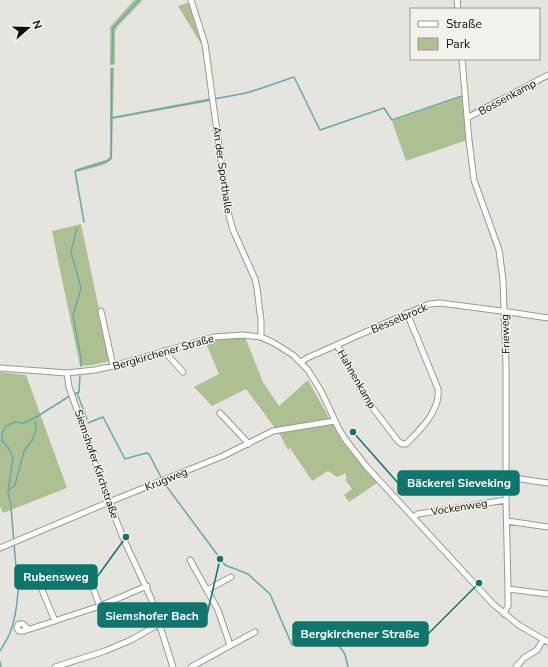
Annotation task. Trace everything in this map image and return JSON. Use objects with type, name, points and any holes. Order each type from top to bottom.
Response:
[{"type":"street","name":"An der Sporthalle","points":[[191,0],[205,44],[228,212],[233,230],[256,283],[262,321],[261,337]]},
{"type":"street","name":"Frieweg","points":[[462,60],[474,180],[499,250],[504,280],[508,589],[508,606],[504,614]]},
{"type":"street","name":"Bossenkamp","points":[[467,118],[548,75]]},
{"type":"street","name":"Besselbrock","points":[[301,362],[429,304],[440,303],[548,318]]},
{"type":"street","points":[[101,311],[113,366]]},
{"type":"street","name":"Hahnenkamp","points":[[337,345],[366,399],[398,441],[402,444],[406,444],[429,419],[438,394],[438,389],[407,313]]},
{"type":"street","name":"Bergkirchener Straße","points":[[0,368],[67,373],[95,370],[214,337],[243,335],[261,337],[274,343],[286,350],[301,362],[308,370],[345,439],[366,466],[493,604],[520,626],[546,641]]},
{"type":"street","points":[[164,351],[183,372]]},
{"type":"street","name":"Siemshofer Kirchstraße","points":[[67,373],[69,387],[109,502],[124,540],[152,598],[173,667]]},
{"type":"street","points":[[220,413],[249,444]]},
{"type":"street","name":"Krugweg","points":[[0,548],[224,456],[273,431],[335,421]]},
{"type":"street","points":[[506,477],[548,483]]},
{"type":"street","name":"Vockenweg","points":[[413,517],[418,514],[506,500]]},
{"type":"street","points":[[507,521],[548,527]]},
{"type":"street","points":[[190,560],[218,610],[230,645]]},
{"type":"street","points":[[87,573],[100,606]]},
{"type":"street","points":[[207,590],[231,576]]},
{"type":"street","points":[[43,583],[42,590],[55,621]]},
{"type":"street","points":[[28,629],[100,606],[146,586]]},
{"type":"street","points":[[508,589],[548,594]]},
{"type":"street","points":[[55,667],[105,651],[130,640],[159,624]]},
{"type":"street","points":[[191,667],[255,632]]},
{"type":"street","points":[[516,667],[524,658],[537,650],[546,641]]},
{"type":"green space","points":[[134,0],[143,0],[117,27],[115,32],[115,64],[110,65],[110,27]]},
{"type":"green space","points":[[190,2],[203,44],[201,44],[178,6]]},
{"type":"green space","points":[[114,68],[113,117],[210,98],[211,101],[113,119],[112,159],[101,165],[77,172],[76,169],[108,159],[110,157],[110,69]]},
{"type":"green space","points":[[462,97],[467,140],[406,161],[392,121]]},
{"type":"green space","points":[[81,224],[110,361],[80,366],[52,231]]},
{"type":"green space","points":[[245,337],[263,382],[279,406],[308,380],[344,444],[377,483],[349,502],[344,495],[352,489],[346,481],[346,473],[337,477],[328,471],[312,481],[290,448],[288,450],[280,435],[246,389],[212,406],[194,387],[219,374],[205,341]]},
{"type":"green space","points":[[0,372],[26,375],[67,488],[3,513],[0,506]]},
{"type":"waterway","points":[[112,64],[113,28],[139,0]]},
{"type":"waterway","points":[[84,222],[75,171],[106,162],[111,157],[112,68]]},
{"type":"waterway","points":[[214,99],[246,93],[294,77],[320,130],[384,108],[392,120],[462,96]]},
{"type":"waterway","points":[[491,102],[498,98]]},
{"type":"waterway","points":[[111,118],[209,100]]},
{"type":"waterway","points":[[472,112],[487,104]]},
{"type":"waterway","points":[[77,228],[71,252],[81,288],[73,316],[81,358],[81,366]]},
{"type":"waterway","points":[[11,505],[8,492],[13,457],[8,447],[2,441],[2,434],[6,426],[15,422],[24,423],[79,392],[80,376]]},
{"type":"waterway","points":[[77,393],[87,419]]},
{"type":"waterway","points":[[88,423],[103,417],[125,459],[146,453],[149,454],[164,483],[225,565],[248,574],[270,594],[292,645],[296,646],[328,631],[345,654],[348,667]]},
{"type":"waterway","points":[[8,491],[15,485],[24,451],[33,439],[36,429],[35,422]]},
{"type":"waterway","points":[[0,651],[13,625],[18,591],[11,507]]},
{"type":"waterway","points":[[0,662],[1,667]]},
{"type":"place","name":"Bäckerei Sieveking","points":[[353,432]]},
{"type":"place","name":"Rubensweg","points":[[126,537]]},
{"type":"place","name":"Siemshofer Bach","points":[[220,559]]},
{"type":"place","name":"Bergkirchener Straße","points":[[479,583]]}]
